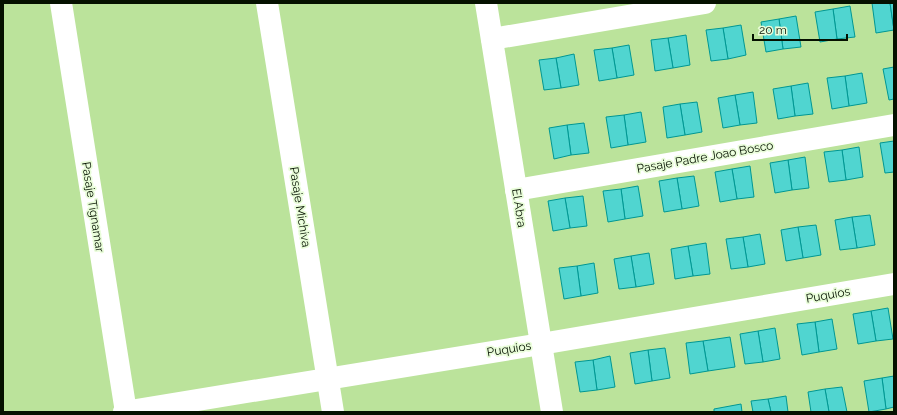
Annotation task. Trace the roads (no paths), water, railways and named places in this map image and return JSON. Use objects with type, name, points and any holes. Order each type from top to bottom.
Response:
[{"type":"street","name":"Pasaje Tignamar","points":[[61,3],[125,412]]},
{"type":"street","name":"Pasaje Michiva","points":[[267,3],[333,412]]},
{"type":"street","name":"El Abra","points":[[486,3],[552,412]]},
{"type":"street","points":[[492,39],[705,3]]},
{"type":"street","name":"Pasaje Padre Joao Bosco","points":[[516,190],[894,124]]},
{"type":"street","name":"Puquios","points":[[125,412],[541,344],[894,284]]}]
